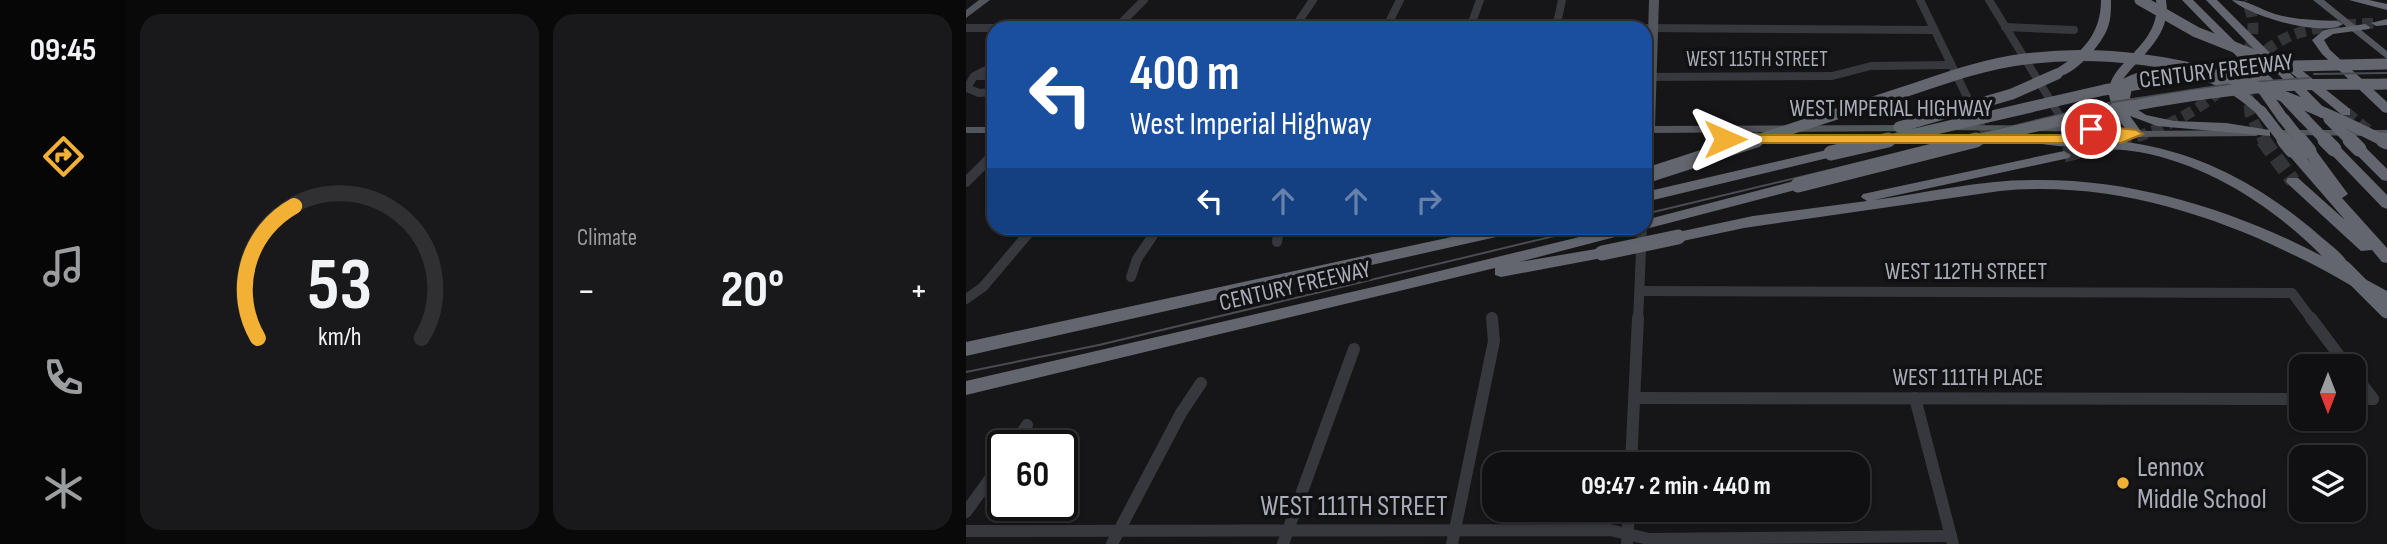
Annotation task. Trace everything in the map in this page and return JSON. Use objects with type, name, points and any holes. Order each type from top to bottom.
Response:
[{"type":"highway","points":[[1832,153],[1845,143],[2012,94],[2057,74],[2079,60],[2099,37],[2105,21],[2106,0]]},
{"type":"highway","points":[[2140,0],[2182,25],[2242,52],[2336,82],[2387,94]]},
{"type":"highway","points":[[2136,134],[2117,103],[2114,86],[2118,77],[2159,29],[2164,12],[2161,0]]},
{"type":"highway","points":[[2188,0],[2248,62],[2318,119]]},
{"type":"highway","points":[[2195,0],[2247,52],[2252,75],[2387,258]]},
{"type":"highway","points":[[2202,0],[2387,188]]},
{"type":"highway","points":[[2211,0],[2347,149],[2387,204]]},
{"type":"highway","points":[[2237,0],[2261,13],[2286,21],[2366,25]]},
{"type":"highway","points":[[2354,0],[2387,7]]},
{"type":"highway","points":[[2220,9],[2346,112]]},
{"type":"highway","points":[[2366,25],[2321,34],[2318,40],[2326,52],[2387,108]]},
{"type":"highway","points":[[1652,174],[1978,68],[2013,60],[2059,56],[2127,58],[2219,75],[2304,103],[2387,142]]},
{"type":"highway","name":"CENTURY FREEWAY","points":[[1652,195],[2122,86],[2201,74],[2387,60]]},
{"type":"highway","points":[[2265,133],[2220,126],[2175,126],[2152,122],[2131,109],[2124,97],[2124,89],[2127,82],[2141,74],[2159,71],[2182,72],[2230,87],[2248,98],[2312,175],[2387,258]]},
{"type":"highway","name":"CENTURY FREEWAY","points":[[1652,223],[2078,117],[2182,96],[2288,85],[2387,85]]},
{"type":"highway","points":[[2037,139],[2121,145],[2192,163],[2256,193],[2311,234],[2387,311]]},
{"type":"highway","points":[[2347,149],[2387,177]]},
{"type":"highway","points":[[1386,290],[1602,253],[2064,155]]},
{"type":"highway","points":[[2293,181],[2330,217],[2387,265]]},
{"type":"highway","points":[[1744,223],[1985,187],[2036,184],[2098,189],[2168,202],[2235,223],[2311,256],[2387,299]]},
{"type":"highway","points":[[1462,240],[1476,235]]},
{"type":"highway","name":"CENTURY FREEWAY","points":[[966,349],[1484,235]]},
{"type":"highway","name":"CENTURY FREEWAY","points":[[966,388],[1386,290],[1603,235]]},
{"type":"main road","points":[[966,15],[985,0]]},
{"type":"main road","points":[[1647,0],[1649,21]]},
{"type":"main road","points":[[1651,21],[1654,0]]},
{"type":"main road","points":[[2318,0],[2366,25],[2387,60]]},
{"type":"main road","points":[[2331,0],[2366,25],[2387,46]]},
{"type":"main road","name":"WEST IMPERIAL HIGHWAY","points":[[1652,133],[1984,133],[2067,129],[2114,129],[2136,134],[2387,133]]},
{"type":"main road","points":[[966,130],[987,130]]},
{"type":"main road","name":"WEST IMPERIAL HIGHWAY","points":[[1984,133],[2037,139],[2121,139],[2136,134]]},
{"type":"main road","points":[[966,139],[987,139]]},
{"type":"street","points":[[1123,21],[1144,0]]},
{"type":"street","points":[[1299,21],[1313,0]]},
{"type":"street","points":[[1390,21],[1400,0]]},
{"type":"street","points":[[1472,21],[1480,0]]},
{"type":"street","points":[[1557,21],[1562,0]]},
{"type":"street","points":[[1920,0],[1984,133]]},
{"type":"street","points":[[1989,0],[2067,129]]},
{"type":"street","points":[[2005,27],[2074,30]]},
{"type":"street","points":[[966,28],[987,28]]},
{"type":"street","points":[[1652,28],[1934,30]]},
{"type":"street","name":"WEST 115TH STREET","points":[[1652,77],[1832,76],[1871,66],[1950,65]]},
{"type":"street","points":[[987,69],[970,76],[967,88],[971,91],[987,92]]},
{"type":"street","points":[[966,182],[987,161]]},
{"type":"street","points":[[966,299],[983,287],[1027,235]]},
{"type":"street","points":[[1131,277],[1137,259],[1153,235]]},
{"type":"street","points":[[1277,242],[1278,235]]},
{"type":"street","points":[[1632,452],[1643,235]]},
{"type":"street","name":"WEST 112TH STREET","points":[[1640,292],[2292,293],[2338,354]]},
{"type":"street","points":[[1454,537],[1494,341],[1492,317]]},
{"type":"street","points":[[1285,537],[1354,349]]},
{"type":"street","points":[[1112,544],[1181,413],[1201,383]]},
{"type":"street","points":[[2366,390],[2373,399],[2366,399]]},
{"type":"street","name":"WEST 111TH PLACE","points":[[1635,398],[2289,399]]},
{"type":"street","points":[[1915,398],[1952,540]]},
{"type":"street","points":[[1024,430],[1027,425]]},
{"type":"street","points":[[966,512],[987,483]]},
{"type":"street","name":"WEST 111TH STREET","points":[[966,531],[1120,530],[1285,537],[1454,537],[1610,530],[1627,539],[1952,540]]},
{"type":"tunnel","points":[[2242,66],[2253,33],[2252,17],[2246,0]]},
{"type":"tunnel","points":[[2254,63],[2266,50],[2294,34],[2326,27],[2376,23]]},
{"type":"tunnel","points":[[2124,141],[2178,119],[2204,104],[2228,84]]},
{"type":"tunnel","points":[[2247,88],[2250,114],[2263,140]]},
{"type":"tunnel","points":[[2346,112],[2374,135]]},
{"type":"tunnel","points":[[2263,140],[2293,181]]},
{"type":"tunnel","points":[[2064,155],[2124,141]]},
{"type":"tram line","points":[[2314,74],[2387,73]]},
{"type":"tram line","points":[[2255,82],[2309,78]]},
{"type":"tram line","points":[[1652,212],[2113,102],[2237,83]]},
{"type":"tram line","points":[[966,372],[1099,345],[1559,235]]},
{"type":"place","name":"Lennox Middle School","points":[[2123,483]]},
{"type":"route","points":[[1725,139],[2072,140],[2121,139],[2136,134],[2114,129],[2091,129]]}]
